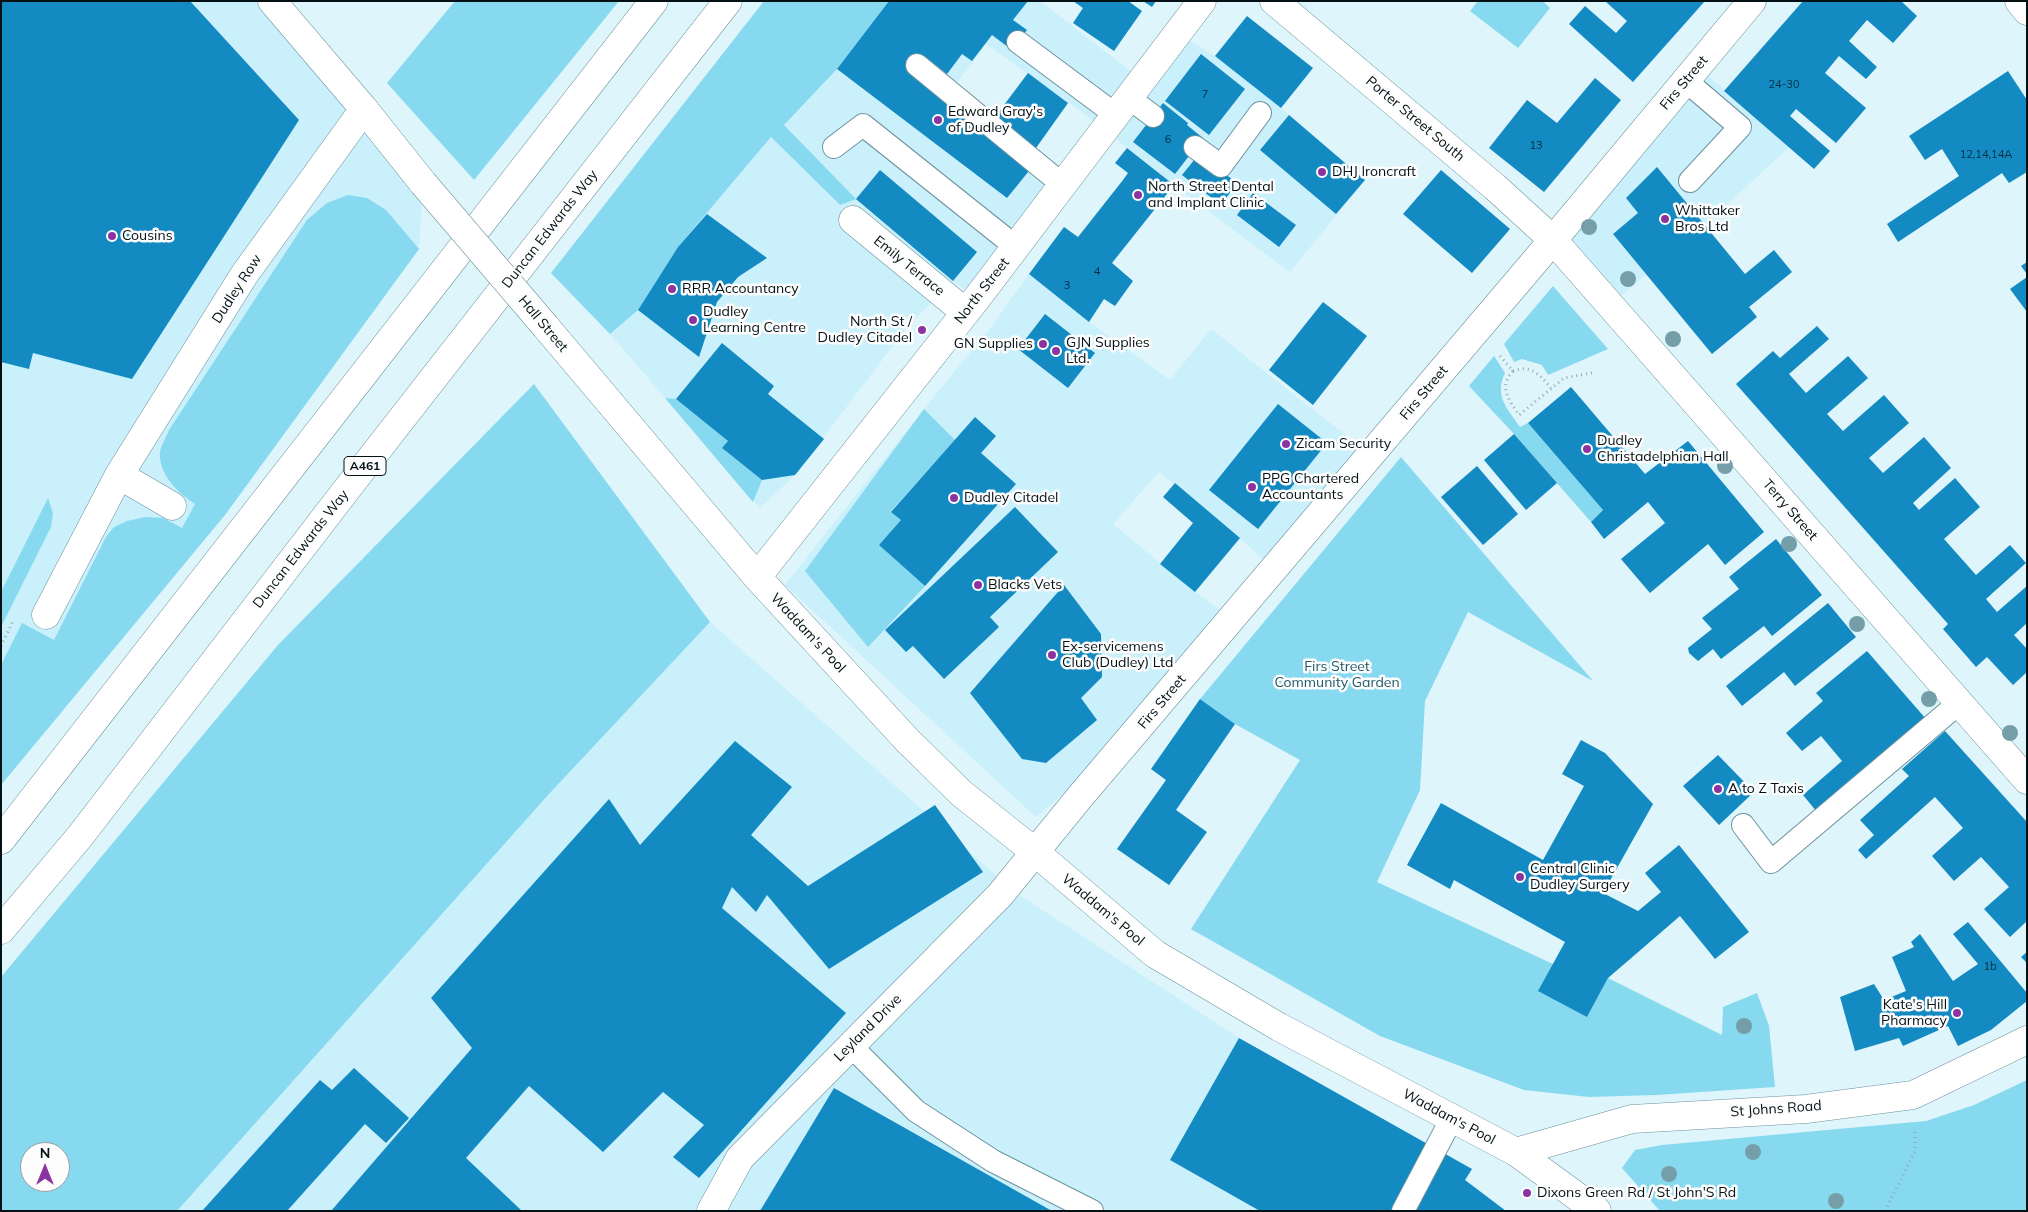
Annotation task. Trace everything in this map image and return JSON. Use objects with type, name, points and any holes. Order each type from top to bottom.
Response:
[{"type":"main road","name":"Hall Street","points":[[272,1],[364,109],[423,183],[757,577]]},
{"type":"main road","points":[[1,840],[654,1]]},
{"type":"main road","name":"Duncan Edwards Way","points":[[1,930],[81,835],[350,485],[728,1]]},
{"type":"main road","name":"North Street","points":[[757,577],[1016,247],[1202,1]]},
{"type":"main road","name":"Porter Street South","points":[[1274,1],[1495,187],[1553,240]]},
{"type":"main road","name":"Firs Street","points":[[1035,852],[1553,240],[1752,1]]},
{"type":"main road","points":[[2019,1],[2027,11]]},
{"type":"main road","name":"Dudley Row","points":[[46,615],[119,475],[244,275],[364,109]]},
{"type":"main road","name":"Emily Terrace","points":[[853,220],[965,312]]},
{"type":"main road","name":"Terry Street","points":[[1553,240],[2027,780]]},
{"type":"main road","points":[[119,475],[172,506]]},
{"type":"main road","name":"Waddam's Pool","points":[[757,577],[907,740],[954,787],[1035,852],[1155,954],[1279,1027],[1516,1152],[1596,1211]]},
{"type":"main road","name":"Leyland Drive","points":[[711,1211],[740,1158],[1000,896],[1035,852]]},
{"type":"main road","name":"St Johns Road","points":[[1516,1152],[1632,1119],[1806,1109],[1913,1095],[2027,1040]]},
{"type":"lane","points":[[1018,42],[1123,107],[1153,116]]},
{"type":"lane","points":[[917,65],[1063,185]]},
{"type":"lane","points":[[1686,81],[1740,127],[1690,181]]},
{"type":"lane","points":[[1195,147],[1220,166],[1260,113]]},
{"type":"lane","points":[[834,146],[862,125],[1016,247]]},
{"type":"lane","points":[[1743,825],[1771,862],[1959,703]]},
{"type":"lane","points":[[851,1046],[916,1112],[993,1161],[1092,1211]]},
{"type":"lane","points":[[1404,1211],[1452,1118]]},
{"type":"path","points":[[1478,329],[1513,371]]},
{"type":"path","points":[[1552,388],[1534,370],[1527,368],[1513,371],[1505,382],[1504,389],[1508,400],[1519,415],[1552,388],[1564,378],[1596,372]]},
{"type":"path","points":[[1885,1211],[1915,1151],[1913,1095]]},
{"type":"shaded area","points":[[1,1],[272,1],[423,183],[419,249],[225,515],[1,785]]},
{"type":"shaded area","points":[[889,1],[1040,1],[1142,80],[1178,33],[1215,56],[1281,108],[1365,180],[1290,272],[1174,185],[1081,111],[986,44],[956,84],[1046,157],[1063,185],[977,298],[953,281],[907,327],[795,475],[760,508],[610,334],[638,310],[678,247],[771,137],[839,205],[855,199],[784,125],[837,69]]},
{"type":"shaded area","points":[[1698,67],[1789,147],[1705,225],[1610,305],[1553,240]]},
{"type":"shaded area","points":[[1029,274],[1089,322],[1170,380],[1211,329],[1353,441],[1375,452],[1274,570],[1240,538],[1159,472],[1113,524],[1195,592],[1233,619],[1140,728],[1036,817],[785,585],[992,326]]},
{"type":"shaded area","points":[[710,622],[1016,893],[1239,1038],[1472,1169],[1448,1211],[177,1211],[549,794]]},
{"type":"green space","points":[[455,1],[619,1],[474,180],[387,83]]},
{"type":"green space","points":[[764,1],[889,1],[837,69],[784,125],[856,199],[840,205],[771,137],[678,247],[638,310],[610,334],[551,273]]},
{"type":"green space","points":[[1478,1],[1543,1],[1550,8],[1518,48],[1470,11]]},
{"type":"green space","points":[[348,195],[367,198],[386,210],[419,249],[225,515],[1,785],[1,665],[22,623],[54,640],[106,537],[114,527],[127,521],[145,517],[163,518],[182,528],[195,504],[176,489],[162,468],[160,452],[169,430],[307,220],[327,203]]},
{"type":"green space","points":[[1553,286],[1608,349],[1548,375],[1542,365],[1522,359],[1514,362],[1504,344]]},
{"type":"green space","points":[[1494,356],[1505,373],[1502,381],[1501,395],[1520,427],[1528,423],[1603,510],[1591,522],[1469,386]]},
{"type":"green space","points":[[534,384],[710,622],[549,794],[177,1211],[1,1211],[1,977],[278,645]]},
{"type":"green space","points":[[665,398],[676,399],[728,441],[723,449],[762,480],[753,502]]},
{"type":"green space","points":[[924,409],[955,440],[891,511],[901,520],[879,545],[925,586],[868,647],[805,571]]},
{"type":"green space","name":"Firs Street Community Garden","points":[[1401,457],[1593,681],[1468,612],[1425,701],[1420,790],[1377,882],[1553,964],[1587,1017],[1608,978],[1722,1035],[1723,1007],[1757,993],[1769,1026],[1775,1087],[1656,1095],[1589,1097],[1524,1090],[1380,1036],[1191,929],[1300,760],[1235,724],[1200,699]]},
{"type":"green space","points":[[48,498],[53,513],[51,527],[1,627],[1,592]]},
{"type":"green space","points":[[2027,1080],[2027,1211],[1660,1211],[1622,1168],[1635,1150],[1662,1145],[1926,1121],[1974,1105]]},
{"type":"building","name":"Cousins","points":[[1,1],[190,1],[299,120],[132,379],[33,353],[29,369],[1,362]]},
{"type":"building","name":"Edward Gray's of Dudley","points":[[889,1],[1028,1],[1013,20],[1027,30],[1012,50],[992,35],[972,61],[962,54],[947,74],[924,56],[1033,166],[1007,198],[837,69]]},
{"type":"building","points":[[1073,1],[1128,1],[1142,11],[1114,51],[1073,23],[1083,8]]},
{"type":"building","points":[[1143,1],[1156,1],[1152,7]]},
{"type":"building","points":[[1605,1],[1705,1],[1633,82],[1569,24],[1585,6],[1616,33],[1627,21]]},
{"type":"building","points":[[1803,1],[1901,1],[1917,16],[1893,43],[1867,20],[1849,41],[1877,67],[1866,79],[1839,56],[1825,73],[1866,108],[1836,143],[1796,109],[1790,116],[1830,151],[1814,169],[1724,91]]},
{"type":"building","points":[[1247,16],[1313,68],[1281,108],[1215,56]]},
{"type":"building","points":[[1201,54],[1245,89],[1209,135],[1165,101]]},
{"type":"building","points":[[2008,71],[2027,100],[2027,172],[2009,183],[2002,173],[1898,242],[1887,224],[1959,176],[1942,149],[1925,160],[1909,136]]},
{"type":"building","points":[[1028,73],[1068,103],[1036,148],[995,117]]},
{"type":"building","points":[[1595,78],[1621,100],[1544,192],[1489,148],[1527,100],[1557,123]]},
{"type":"building","points":[[1163,103],[1203,138],[1175,174],[1133,142]]},
{"type":"building","name":"DHJ Ironcraft","points":[[1289,115],[1365,180],[1336,214],[1260,150]]},
{"type":"building","points":[[1127,148],[1174,185],[1112,263],[1133,281],[1115,306],[1104,299],[1089,322],[1029,274],[1064,227],[1078,237],[1123,180],[1128,173],[1115,163]]},
{"type":"building","points":[[1199,154],[1237,183],[1221,205],[1182,175]]},
{"type":"building","points":[[1657,167],[1745,274],[1774,250],[1792,272],[1749,307],[1757,317],[1712,354],[1613,234],[1638,213],[1626,198]]},
{"type":"building","points":[[880,170],[977,252],[953,281],[856,199]]},
{"type":"building","points":[[1441,170],[1510,229],[1472,273],[1403,214]]},
{"type":"building","points":[[1253,193],[1296,225],[1279,247],[1237,215]]},
{"type":"building","points":[[707,214],[767,258],[738,277],[717,302],[699,357],[638,310],[678,247]]},
{"type":"building","points":[[2027,262],[2027,274],[2021,266]]},
{"type":"building","points":[[2027,277],[2027,312],[2010,289]]},
{"type":"building","points":[[1323,302],[1367,336],[1313,405],[1269,370]]},
{"type":"building","name":"GJN Supplies Ltd.","points":[[1045,314],[1095,353],[1068,388],[1018,349]]},
{"type":"building","points":[[1817,326],[1829,339],[1789,374],[1806,393],[1848,356],[1868,378],[1827,414],[1843,431],[1884,395],[1909,423],[1869,458],[1883,473],[1924,437],[1951,468],[1913,503],[1919,510],[1955,478],[1980,507],[1944,539],[1976,575],[2010,545],[2026,563],[1986,599],[1997,612],[2027,586],[2027,623],[2014,635],[2027,649],[2027,672],[2013,685],[1987,657],[1976,667],[1943,629],[1948,624],[1736,384],[1773,351],[1780,358]]},
{"type":"building","points":[[722,343],[774,386],[768,394],[824,439],[795,475],[762,480],[722,448],[728,441],[676,399]]},
{"type":"building","points":[[1571,387],[1645,474],[1688,441],[1764,532],[1725,565],[1708,544],[1650,593],[1621,559],[1665,523],[1648,502],[1604,539],[1591,522],[1603,510],[1528,423]]},
{"type":"building","points":[[1278,404],[1327,443],[1258,529],[1209,490]]},
{"type":"building","name":"Dudley Citadel","points":[[975,417],[996,436],[981,453],[1016,484],[925,586],[879,545],[901,520],[891,512]]},
{"type":"building","points":[[1514,434],[1557,483],[1526,510],[1484,460]]},
{"type":"building","points":[[1477,466],[1518,514],[1483,545],[1441,497]]},
{"type":"building","points":[[1175,483],[1240,538],[1195,592],[1160,564],[1193,523],[1163,497]]},
{"type":"building","name":"Blacks Vets","points":[[1015,507],[1058,552],[990,617],[999,627],[944,679],[913,646],[906,652],[885,630]]},
{"type":"building","points":[[1776,539],[1822,595],[1772,636],[1764,626],[1721,659],[1713,649],[1698,661],[1689,653],[1688,648],[1712,629],[1702,618],[1739,589],[1729,577]]},
{"type":"building","name":"Ex-servicemens Club (Dudley) Ltd","points":[[1064,585],[1101,634],[1102,677],[1081,698],[1097,720],[1046,763],[1022,759],[970,693]]},
{"type":"building","points":[[1828,603],[1856,637],[1795,686],[1784,672],[1742,706],[1726,686]]},
{"type":"building","points":[[1867,651],[1926,719],[1817,812],[1803,795],[1842,761],[1821,736],[1802,751],[1786,733],[1823,701],[1816,693]]},
{"type":"building","points":[[1200,699],[1235,724],[1176,810],[1207,832],[1169,885],[1117,849],[1166,780],[1151,769]]},
{"type":"building","points":[[1945,731],[2027,822],[2027,921],[2010,937],[1984,909],[2009,887],[1981,857],[1954,881],[1932,856],[1963,828],[1935,797],[1866,859],[1858,850],[1874,835],[1860,820],[1909,776],[1902,769]]},
{"type":"building","name":"Central Clinic Dudley Surgery","points":[[1581,740],[1605,753],[1653,804],[1603,893],[1638,911],[1661,892],[1645,873],[1679,845],[1749,932],[1715,959],[1680,916],[1608,978],[1587,1017],[1538,991],[1565,942],[1454,880],[1450,889],[1407,865],[1441,803],[1543,860],[1584,786],[1562,774]]},
{"type":"building","points":[[735,741],[792,787],[751,835],[808,886],[935,805],[983,872],[829,969],[767,895],[756,912],[732,887],[722,908],[846,1013],[699,1178],[673,1157],[704,1125],[663,1092],[603,1152],[529,1086],[466,1158],[522,1211],[331,1211],[472,1048],[431,998],[609,799],[640,845]]},
{"type":"building","name":"A to Z Taxis","points":[[1718,755],[1754,792],[1719,825],[1683,786]]},
{"type":"building","points":[[1968,922],[2027,993],[2027,1001],[1991,1030],[1958,1046],[1948,1026],[1903,1046],[1899,1038],[1855,1051],[1840,997],[1874,984],[1884,1000],[1906,991],[1892,957],[1914,947],[1911,942],[1920,934],[1953,981],[1978,964],[1953,934]]},
{"type":"building","points":[[2027,952],[2027,963],[2021,957]]},
{"type":"building","points":[[1239,1038],[1472,1169],[1465,1180],[1506,1211],[1260,1211],[1170,1160]]},
{"type":"building","points":[[354,1068],[409,1118],[386,1143],[365,1124],[287,1211],[202,1211],[320,1080],[332,1090]]},
{"type":"building","points":[[834,1088],[1052,1211],[760,1211]]},
{"type":"place","name":"Edward Gray's of Dudley","points":[[938,120]]},
{"type":"place","name":"DHJ Ironcraft","points":[[1322,172]]},
{"type":"place","name":"North Street Dental and Implant Clinic","points":[[1138,195]]},
{"type":"place","name":"Whittaker Bros Ltd","points":[[1665,219]]},
{"type":"place","name":"Cousins","points":[[112,236]]},
{"type":"place","name":"RRR Accountancy","points":[[672,289]]},
{"type":"place","name":"Dudley Learning Centre","points":[[693,320]]},
{"type":"place","name":"North St / Dudley Citadel","points":[[922,330]]},
{"type":"place","name":"GN Supplies","points":[[1043,344]]},
{"type":"place","name":"GJN Supplies Ltd.","points":[[1056,351]]},
{"type":"place","name":"Zicam Security","points":[[1286,444]]},
{"type":"place","name":"Dudley Christadelphian Hall","points":[[1587,449]]},
{"type":"place","name":"PPG Chartered Accountants","points":[[1252,487]]},
{"type":"place","name":"Dudley Citadel","points":[[954,498]]},
{"type":"place","name":"Blacks Vets","points":[[978,585]]},
{"type":"place","name":"Ex-servicemens Club (Dudley) Ltd","points":[[1052,655]]},
{"type":"place","name":"A to Z Taxis","points":[[1718,789]]},
{"type":"place","name":"Central Clinic Dudley Surgery","points":[[1520,877]]},
{"type":"place","name":"Kate's Hill Pharmacy","points":[[1957,1013]]},
{"type":"place","name":"Dixons Green Rd / St John'S Rd","points":[[1527,1193]]}]
